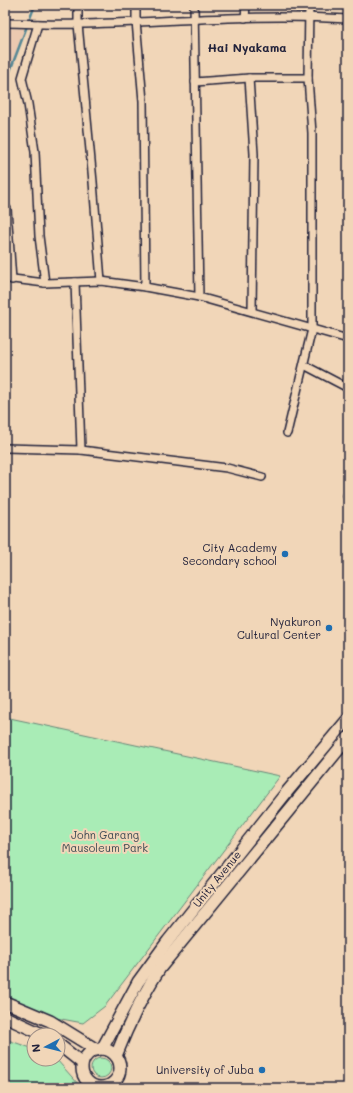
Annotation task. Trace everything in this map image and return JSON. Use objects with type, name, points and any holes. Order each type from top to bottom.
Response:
[{"type":"main road","name":"Unity Avenue","points":[[99,1049],[129,998],[168,941],[286,793],[348,719]]},
{"type":"main road","name":"Unity Avenue","points":[[116,1056],[142,996],[160,968],[348,738]]},
{"type":"main road","points":[[5,1002],[50,1021],[99,1049],[112,1053],[116,1056],[120,1067],[120,1083],[112,1084],[103,1088],[84,1084],[82,1063],[88,1054],[99,1049]]},
{"type":"main road","points":[[5,1017],[27,1027]]},
{"type":"main road","points":[[66,1050],[82,1063]]},
{"type":"street","points":[[78,5],[78,24],[90,137],[101,281]]},
{"type":"street","points":[[136,5],[143,100],[145,287]]},
{"type":"street","points":[[194,5],[199,297]]},
{"type":"street","points":[[245,18],[246,5]]},
{"type":"street","points":[[287,433],[312,329],[312,133],[308,78],[309,5]]},
{"type":"street","points":[[5,23],[78,24],[195,19],[309,17],[348,19]]},
{"type":"street","points":[[38,24],[22,78],[28,104],[35,152],[39,236],[45,283]]},
{"type":"street","points":[[195,82],[249,78],[308,78]]},
{"type":"street","points":[[249,78],[254,154],[252,311]]},
{"type":"street","points":[[7,209],[8,279],[45,283],[101,281],[145,287],[199,297],[348,339]]},
{"type":"street","points":[[75,282],[80,450]]},
{"type":"street","points":[[304,365],[348,388]]},
{"type":"street","points":[[5,448],[80,450],[227,468],[262,477]]},
{"type":"shaded area","points":[[5,29],[27,29],[5,86]]},
{"type":"green space","name":"John Garang Mausoleum Park","points":[[5,717],[280,776],[105,1006],[83,1023],[56,1018],[5,1001]]},
{"type":"green space","points":[[5,1039],[26,1046],[26,1067],[63,1067],[80,1086],[78,1088],[5,1088]]},
{"type":"green space","points":[[101,1058],[108,1061],[111,1068],[108,1075],[101,1078],[94,1075],[91,1068],[94,1061]]},
{"type":"waterway","points":[[5,84],[35,5]]},
{"type":"place","name":"City Academy Secondary school","points":[[285,554]]},
{"type":"place","name":"Nyakuron Cultural Center","points":[[329,628]]},
{"type":"place","name":"University of Juba","points":[[262,1070]]},
{"type":"district","name":"Hai Nyakama","points":[[247,48]]}]
